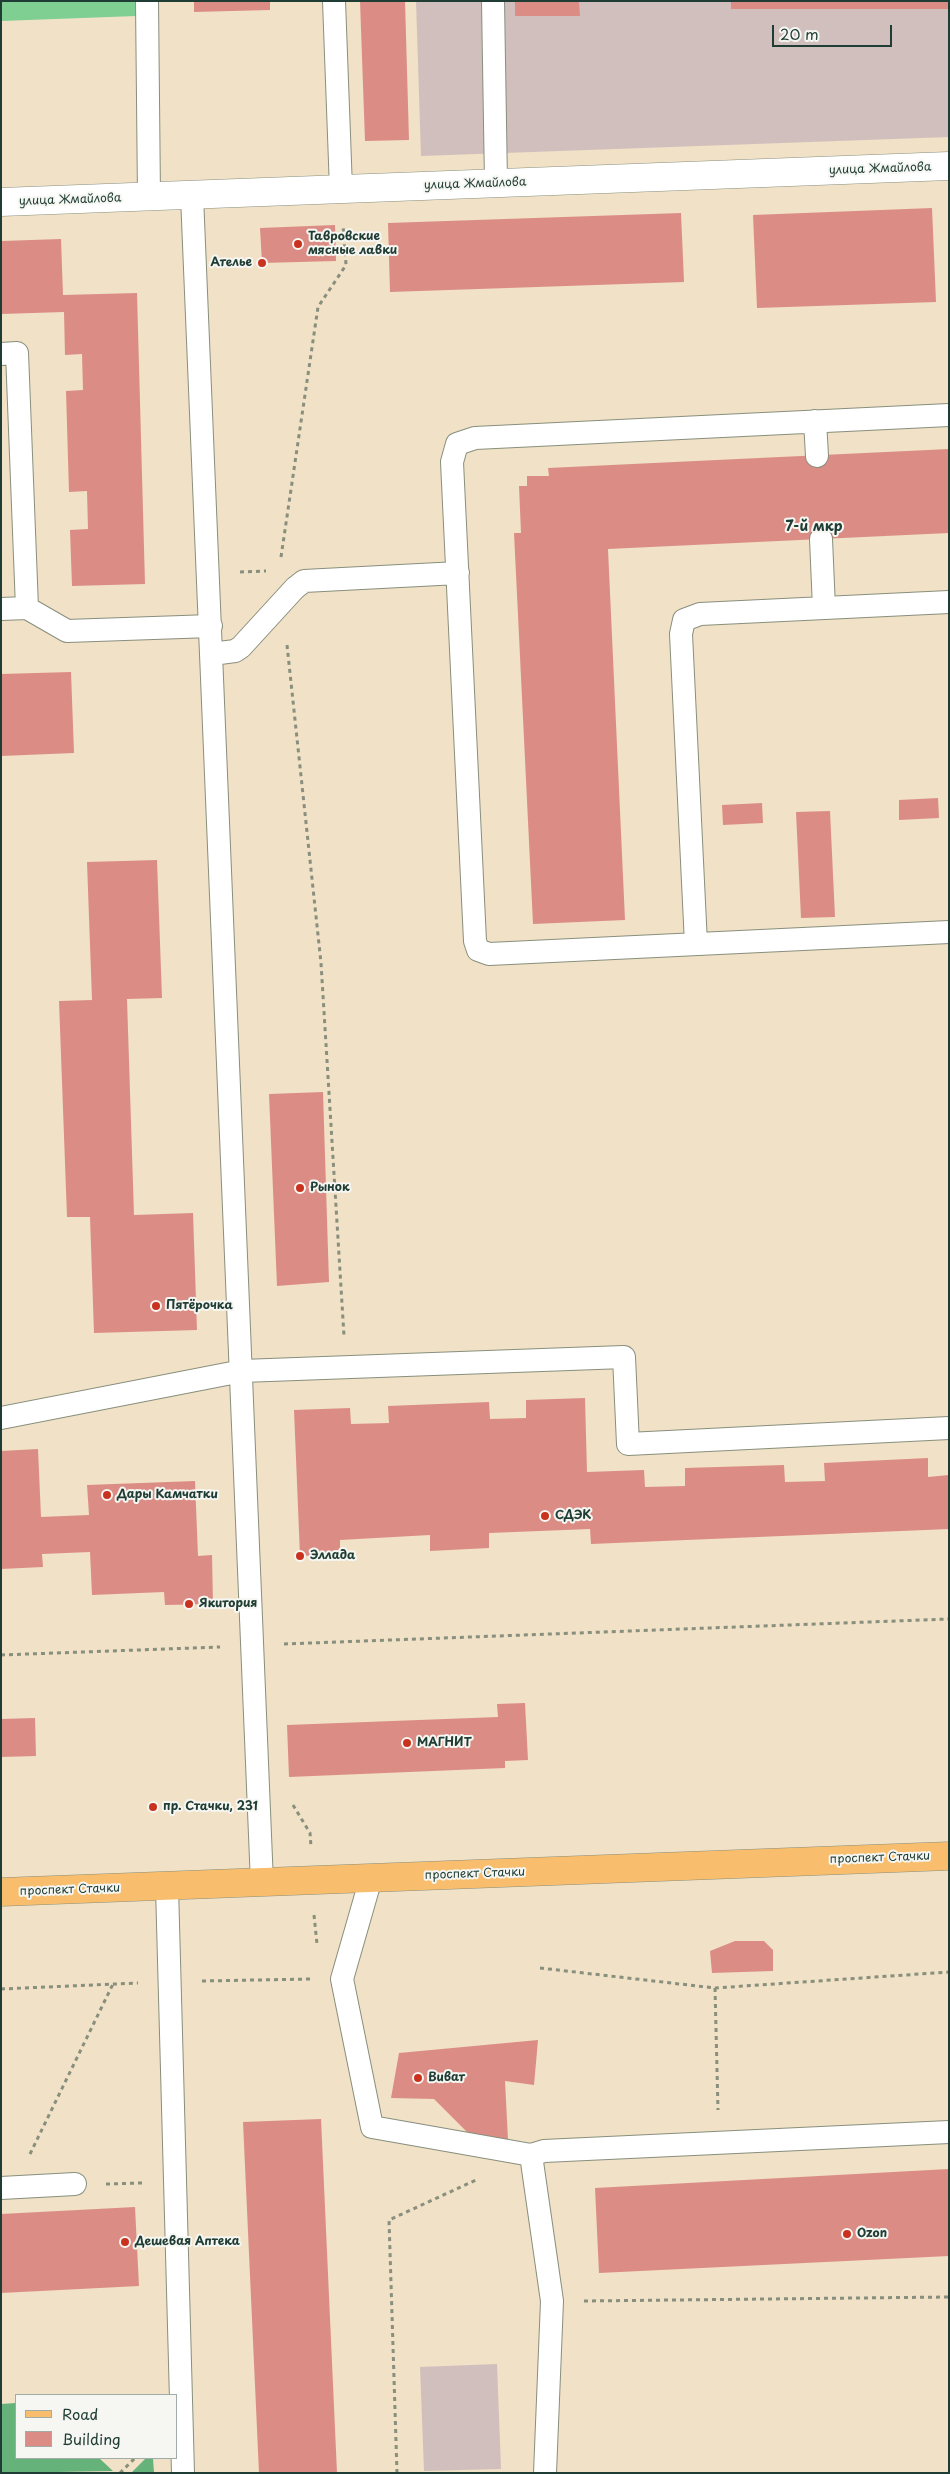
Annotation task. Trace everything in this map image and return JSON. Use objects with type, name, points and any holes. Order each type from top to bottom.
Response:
[{"type":"main road","name":"проспект Стачки","points":[[1,1892],[949,1856]]},
{"type":"street","name":"улица Жмайлова","points":[[1,202],[949,166]]},
{"type":"lane","points":[[147,1],[148,197]]},
{"type":"lane","points":[[334,1],[341,189]]},
{"type":"lane","points":[[493,1],[496,183]]},
{"type":"lane","points":[[192,196],[262,1883]]},
{"type":"lane","points":[[1,354],[17,353],[27,608]]},
{"type":"lane","points":[[949,415],[475,438],[457,444],[452,462],[475,941],[478,950],[489,954],[949,932]]},
{"type":"lane","points":[[816,422],[817,456]]},
{"type":"lane","points":[[821,539],[824,608]]},
{"type":"lane","points":[[212,654],[235,651],[241,647],[295,588],[310,580],[458,573]]},
{"type":"lane","points":[[696,944],[681,634],[684,620],[700,614],[949,602]]},
{"type":"lane","points":[[1,609],[27,608],[67,631],[211,626]]},
{"type":"lane","points":[[1,1418],[242,1371],[624,1357],[628,1444],[949,1428]]},
{"type":"lane","points":[[371,1878],[342,1979],[372,2127],[531,2155],[544,2151],[949,2132]]},
{"type":"lane","points":[[167,1887],[183,2473]]},
{"type":"lane","points":[[531,2155],[552,2301],[545,2473]]},
{"type":"lane","points":[[7,2188],[75,2184]]},
{"type":"path","points":[[341,189],[346,266],[318,307],[279,570],[320,963],[346,1367]]},
{"type":"path","points":[[208,574],[279,570]]},
{"type":"path","points":[[1,1655],[949,1619]]},
{"type":"path","points":[[288,1797],[310,1833],[317,1950]]},
{"type":"path","points":[[540,1968],[715,1988],[949,1972]]},
{"type":"path","points":[[7,2188],[112,1984]]},
{"type":"path","points":[[715,1988],[719,2143]]},
{"type":"path","points":[[397,2473],[389,2220],[478,2179]]},
{"type":"path","points":[[75,2184],[175,2183]]},
{"type":"path","points":[[552,2301],[949,2297]]},
{"type":"path","points":[[120,2473],[134,2459]]},
{"type":"shaded area","points":[[416,1],[949,1],[949,137],[421,156]]},
{"type":"shaded area","points":[[497,2364],[501,2469],[424,2471],[420,2367]]},
{"type":"green space","points":[[1,1],[135,1],[136,16],[1,21]]},
{"type":"green space","points":[[15,2403],[15,2459],[100,2459],[113,2471],[1,2473],[1,2404]]},
{"type":"green space","points":[[145,2459],[153,2459],[154,2473],[131,2473]]},
{"type":"building","points":[[194,1],[270,1],[270,10],[194,12]]},
{"type":"building","points":[[360,1],[405,1],[409,140],[365,141]]},
{"type":"building","points":[[515,1],[579,1],[580,16],[515,16]]},
{"type":"building","points":[[731,1],[949,1],[949,9],[731,9]]},
{"type":"building","points":[[932,208],[936,302],[757,308],[753,215]]},
{"type":"building","points":[[681,213],[684,282],[390,292],[388,223]]},
{"type":"building","name":"Тавровские мясные лавки","points":[[335,225],[336,261],[262,263],[260,228]]},
{"type":"building","points":[[61,239],[63,295],[137,293],[145,584],[72,586],[70,530],[88,529],[87,491],[69,492],[66,391],[83,390],[82,354],[65,355],[64,312],[1,314],[2,241]]},
{"type":"building","points":[[949,449],[949,533],[608,549],[625,920],[533,924],[514,533],[521,533],[519,486],[527,486],[527,476],[549,476],[548,468]]},
{"type":"building","points":[[71,672],[74,753],[1,756],[1,674]]},
{"type":"building","points":[[938,798],[939,818],[899,820],[899,800]]},
{"type":"building","points":[[762,803],[763,823],[723,825],[722,805]]},
{"type":"building","points":[[830,811],[835,917],[801,918],[796,812]]},
{"type":"building","points":[[157,860],[162,998],[127,999],[134,1215],[193,1213],[197,1330],[94,1333],[90,1217],[67,1217],[59,1001],[92,1000],[87,862]]},
{"type":"building","name":"Рынок","points":[[323,1092],[329,1282],[277,1286],[269,1094]]},
{"type":"building","points":[[585,1398],[587,1472],[644,1470],[645,1487],[685,1486],[685,1468],[784,1465],[785,1482],[825,1481],[824,1463],[928,1458],[928,1477],[949,1475],[949,1529],[591,1544],[590,1529],[489,1533],[489,1548],[430,1551],[430,1535],[340,1540],[340,1554],[300,1556],[294,1410],[350,1408],[351,1424],[389,1423],[388,1406],[489,1402],[490,1419],[526,1418],[526,1400]]},
{"type":"building","points":[[38,1449],[41,1517],[89,1515],[87,1485],[195,1481],[198,1556],[212,1555],[213,1604],[165,1605],[164,1592],[92,1595],[90,1552],[42,1554],[43,1567],[1,1569],[1,1451]]},
{"type":"building","name":"МАГНИТ","points":[[525,1703],[528,1760],[505,1761],[505,1768],[289,1777],[287,1725],[498,1717],[497,1704]]},
{"type":"building","points":[[35,1718],[36,1756],[1,1757],[1,1719]]},
{"type":"building","points":[[735,1941],[764,1941],[773,1950],[773,1971],[712,1973],[710,1951]]},
{"type":"building","points":[[538,2040],[534,2085],[505,2081],[508,2140],[475,2140],[434,2099],[391,2098],[399,2053]]},
{"type":"building","points":[[321,2119],[337,2473],[259,2473],[243,2122]]},
{"type":"building","points":[[949,2169],[949,2256],[599,2273],[595,2188]]},
{"type":"building","points":[[135,2207],[139,2286],[1,2293],[1,2214]]},
{"type":"place","name":"Тавровские мясные лавки","points":[[298,244]]},
{"type":"place","name":"Ателье","points":[[262,263]]},
{"type":"place","name":"Рынок","points":[[300,1188]]},
{"type":"place","name":"Пятёрочка","points":[[156,1306]]},
{"type":"place","name":"Дары Камчатки","points":[[107,1495]]},
{"type":"place","name":"СДЭК","points":[[545,1516]]},
{"type":"place","name":"Эллада","points":[[300,1556]]},
{"type":"place","name":"Якитория","points":[[189,1604]]},
{"type":"place","name":"МАГНИТ","points":[[407,1743]]},
{"type":"place","name":"пр. Стачки, 231","points":[[153,1807]]},
{"type":"place","name":"Виват","points":[[418,2078]]},
{"type":"place","name":"Ozon","points":[[847,2234]]},
{"type":"place","name":"Дешевая Аптека","points":[[125,2242]]},
{"type":"district","name":"7-й мкр","points":[[814,527]]}]
